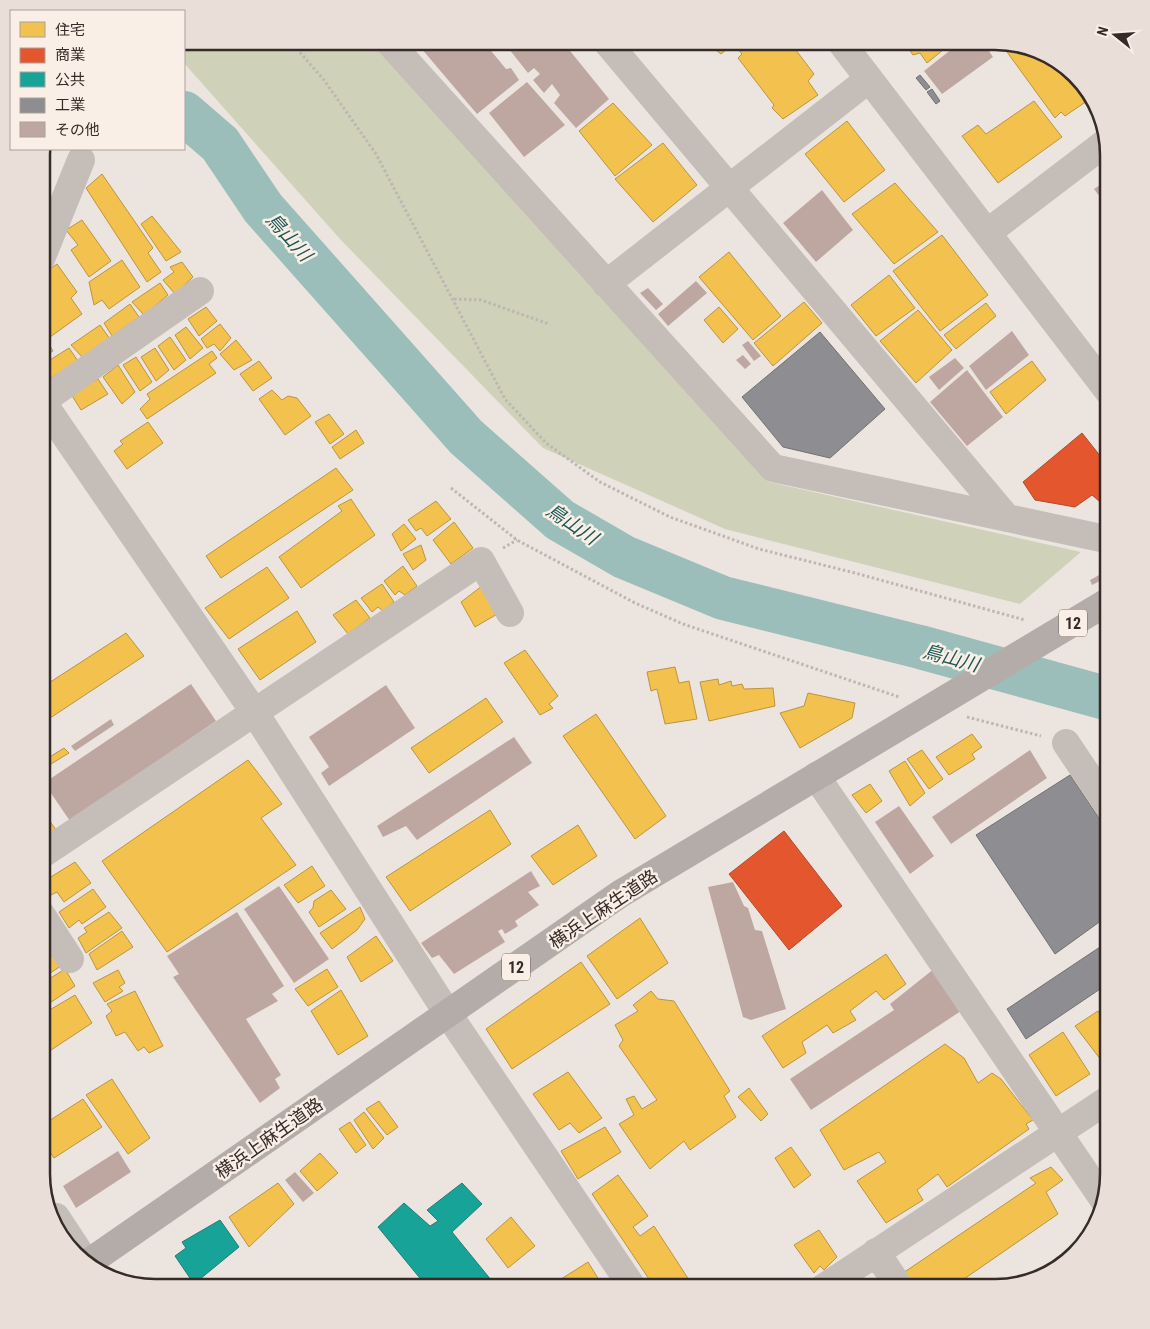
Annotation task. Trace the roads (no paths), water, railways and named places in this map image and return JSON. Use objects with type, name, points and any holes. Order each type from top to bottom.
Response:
[{"type":"main road","name":"横浜上麻生道路","points":[[94,1259],[620,894],[929,707],[956,693],[1100,607]]},
{"type":"street","points":[[396,50],[772,468],[1100,538]]},
{"type":"street","points":[[614,50],[1007,518]]},
{"type":"street","points":[[847,50],[1100,380]]},
{"type":"street","points":[[606,284],[869,79]]},
{"type":"street","points":[[987,233],[1099,147]]},
{"type":"street","points":[[50,238],[81,160]]},
{"type":"street","points":[[50,395],[200,291]]},
{"type":"street","points":[[50,413],[255,713],[448,1014],[627,1279]]},
{"type":"street","points":[[50,849],[480,561],[510,613]]},
{"type":"street","points":[[1066,743],[1100,794]]},
{"type":"street","points":[[816,776],[1098,1191]]},
{"type":"street","points":[[50,928],[70,958]]},
{"type":"street","points":[[836,1279],[1100,1105]]},
{"type":"street","points":[[876,1252],[894,1279]]},
{"type":"waterway","name":"鳥山川","points":[[185,114],[220,144],[263,208],[466,437],[560,520],[624,557],[723,598],[920,647],[1100,697]]}]
